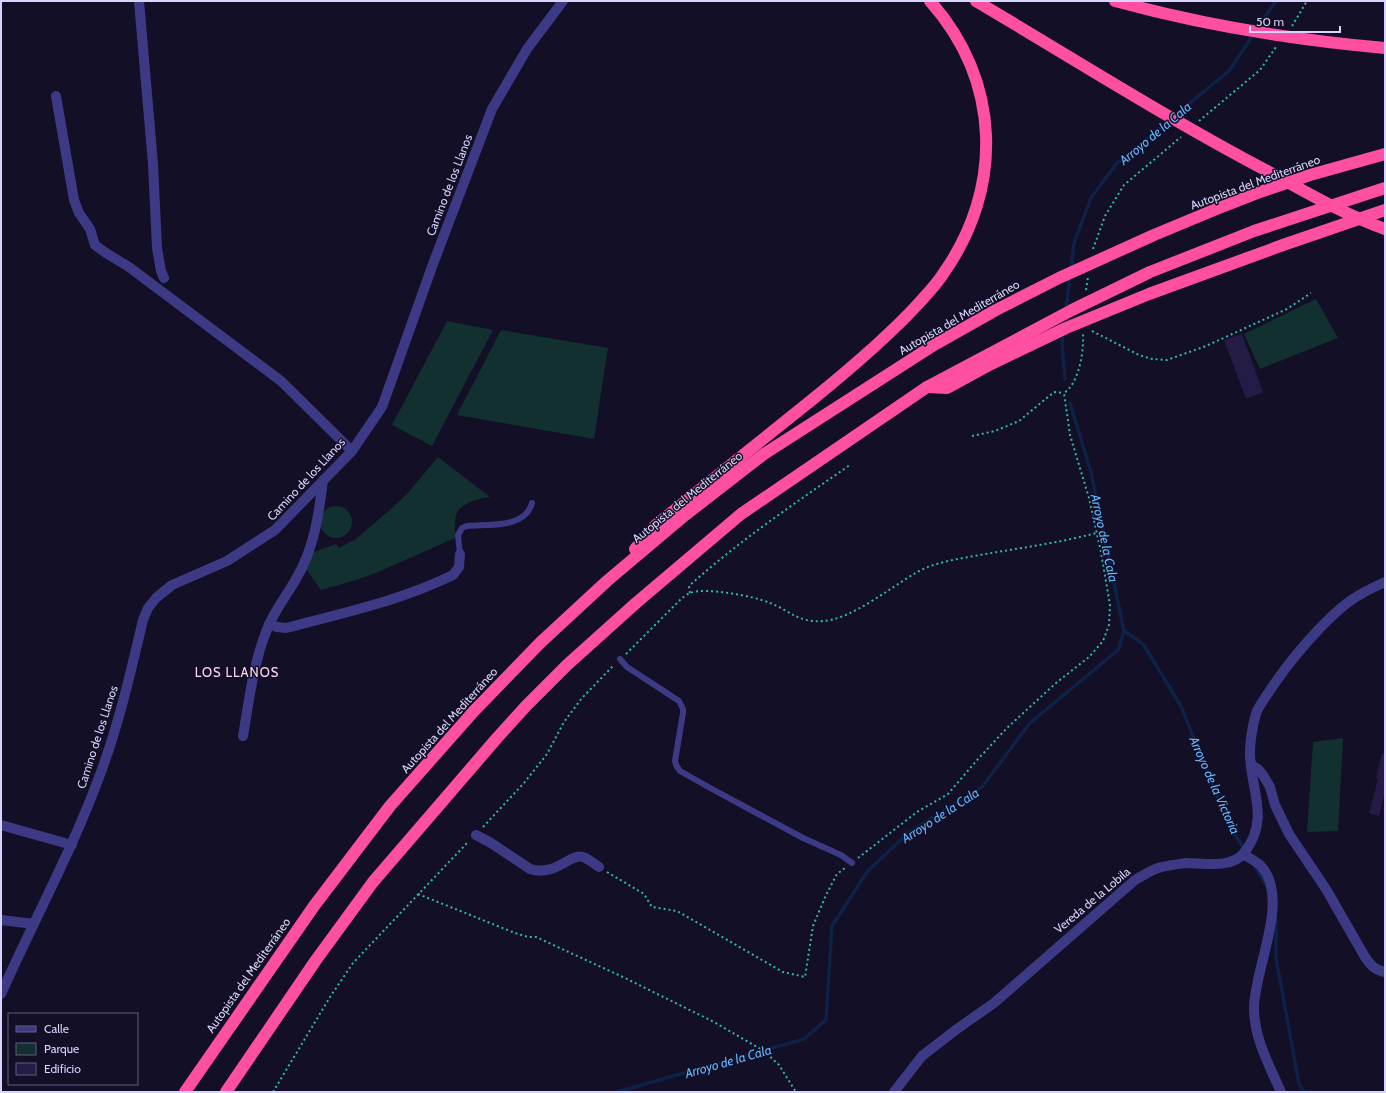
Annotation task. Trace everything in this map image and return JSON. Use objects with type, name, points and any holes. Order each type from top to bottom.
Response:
[{"type":"highway","points":[[607,582],[656,525],[849,369],[903,321],[943,276],[960,249],[972,224],[984,178],[986,137],[985,119],[975,76],[963,49],[942,15],[930,1]]},
{"type":"highway","points":[[976,1],[1207,139],[1315,197],[1373,225],[1385,229]]},
{"type":"highway","points":[[1115,1],[1231,27],[1384,48]]},
{"type":"highway","name":"Autopista del Mediterráneo","points":[[185,1092],[314,906],[390,806],[474,711],[541,642],[607,582],[684,516],[764,454],[934,345],[996,310],[1059,278],[1154,235],[1214,210],[1310,175],[1385,154]]},
{"type":"highway","points":[[226,1092],[316,960],[373,882],[496,738],[567,665],[636,602],[742,514],[927,386],[993,350],[1150,272],[1254,231],[1385,188]]},
{"type":"highway","points":[[927,386],[947,388],[991,364],[1066,328],[1149,294],[1353,220],[1385,210]]},
{"type":"street","points":[[139,1],[153,164],[157,248],[161,271],[164,278]]},
{"type":"street","name":"Camino de los Llanos","points":[[1,994],[72,845],[101,772],[117,723],[143,620],[148,608],[156,598],[172,585],[227,561],[275,530],[352,451],[382,407],[433,264],[492,109],[527,49],[563,1]]},
{"type":"street","points":[[56,96],[74,200],[79,213],[90,229],[95,245],[129,268],[281,381],[352,451]]},
{"type":"street","points":[[243,736],[258,655],[269,624],[296,579],[306,558],[315,528],[323,480]]},
{"type":"street","points":[[269,624],[286,628],[347,613],[398,598],[453,575],[458,567],[460,554]]},
{"type":"street","points":[[1281,1092],[1263,1052],[1256,1029],[1254,1008],[1259,972],[1272,918],[1273,896],[1268,878],[1261,866],[1243,854],[1252,841],[1257,825],[1258,806],[1250,765],[1250,752],[1257,712],[1278,678],[1300,649],[1336,612],[1353,598],[1385,582]]},
{"type":"street","points":[[1250,765],[1264,775],[1270,787],[1275,805],[1289,834],[1326,889],[1367,961],[1376,969],[1385,972]]},
{"type":"street","points":[[1,825],[72,845]]},
{"type":"street","points":[[476,835],[536,871],[550,870],[577,856],[583,857],[599,867]]},
{"type":"street","name":"Vereda de la Lobila","points":[[894,1092],[922,1056],[994,1003],[1135,880],[1148,872],[1161,867],[1186,863],[1209,864],[1225,862],[1234,860],[1243,854]]},
{"type":"street","points":[[1,920],[34,924]]},
{"type":"lane","points":[[460,554],[458,535],[462,528],[467,526],[511,522],[529,512],[532,503]]},
{"type":"lane","points":[[620,659],[627,667],[680,701],[683,713],[675,761],[680,771],[712,790],[803,838],[841,855],[852,863]]},
{"type":"path","points":[[1290,34],[1307,1]]},
{"type":"path","points":[[1195,125],[1260,70],[1278,44]]},
{"type":"path","points":[[1093,250],[1106,216],[1124,185],[1183,135]]},
{"type":"path","points":[[1086,296],[1089,272]]},
{"type":"path","points":[[1090,331],[1100,334],[1139,355],[1152,359],[1167,360],[1206,346],[1281,312],[1311,293]]},
{"type":"path","points":[[972,436],[995,431],[1019,421],[1054,392],[1064,393],[1071,389],[1082,358],[1084,348],[1083,331]]},
{"type":"path","points":[[599,867],[644,894],[652,907],[677,911],[783,972],[805,977],[813,926],[837,874],[917,812],[948,794],[1008,727],[1056,683],[1089,658],[1103,641],[1109,625],[1110,605],[1089,498],[1070,435],[1064,393]]},
{"type":"path","points":[[690,593],[689,586],[703,573],[774,518],[850,465]]},
{"type":"path","points":[[273,1092],[330,997],[353,963],[524,783],[547,754],[564,722],[582,698],[682,598],[690,593],[709,591],[746,596],[770,602],[800,619],[825,621],[840,618],[897,586],[915,573],[950,560],[1096,533]]},
{"type":"path","points":[[418,894],[528,938],[536,938],[625,978],[714,1022],[764,1051],[779,1065],[796,1092]]},
{"type":"green space","points":[[1316,299],[1338,338],[1260,369],[1244,334]]},
{"type":"green space","points":[[447,321],[493,330],[432,446],[392,425]]},
{"type":"green space","points":[[501,330],[608,348],[594,439],[457,415]]},
{"type":"green space","points":[[438,457],[490,497],[472,502],[459,509],[455,518],[455,538],[376,573],[321,590],[306,569],[314,552],[336,544],[339,548],[356,539],[407,494]]},
{"type":"green space","points":[[336,506],[347,511],[352,522],[347,533],[336,538],[325,533],[320,522],[325,511]]},
{"type":"green space","points":[[1343,738],[1338,831],[1307,832],[1313,742]]},
{"type":"building","points":[[1242,334],[1263,392],[1246,399],[1224,340]]},
{"type":"building","points":[[1382,753],[1385,754],[1385,791],[1379,816],[1369,813],[1378,779],[1376,778]]},
{"type":"waterway","name":"Arroyo de la Cala","points":[[1174,116],[1229,71],[1276,1]]},
{"type":"waterway","name":"Arroyo de la Cala","points":[[1071,269],[1074,243],[1091,198],[1116,164],[1170,120]]},
{"type":"waterway","name":"Arroyo de la Cala","points":[[1066,311],[1070,275]]},
{"type":"waterway","name":"Arroyo de la Cala","points":[[1063,333],[1062,343],[1065,379]]},
{"type":"waterway","name":"Arroyo de la Cala","points":[[617,1092],[804,1039],[826,1020],[832,926],[867,872],[908,833],[982,787],[1030,723],[1118,650],[1124,631],[1091,472],[1070,403]]},
{"type":"waterway","name":"Arroyo de la Victoria","points":[[1124,631],[1143,644],[1181,706],[1228,823],[1244,849]]},
{"type":"waterway","name":"Arroyo de la Victoria","points":[[1254,865],[1266,885]]},
{"type":"waterway","name":"Arroyo de la Victoria","points":[[1276,919],[1276,958],[1299,1084],[1304,1092]]},
{"type":"district","name":"LOS LLANOS","points":[[237,672]]}]
